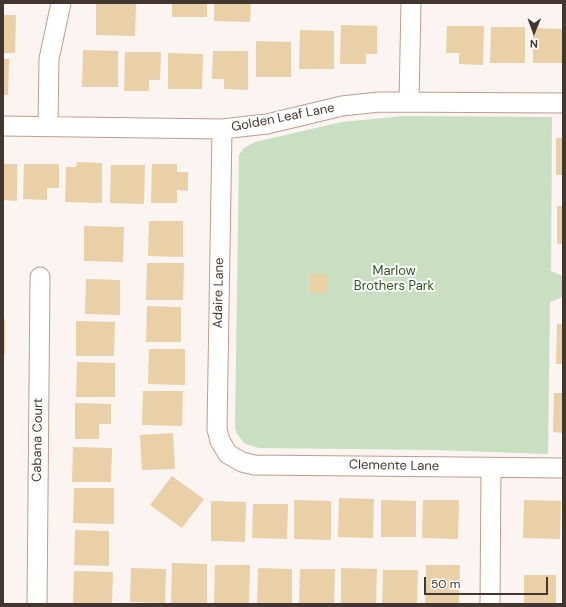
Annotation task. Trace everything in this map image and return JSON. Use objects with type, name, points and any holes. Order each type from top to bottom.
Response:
[{"type":"street","points":[[48,127],[49,59],[61,3]]},
{"type":"street","points":[[409,101],[410,3]]},
{"type":"street","name":"Golden Leaf Lane","points":[[3,126],[222,129],[267,124],[342,106],[379,102],[563,103]]},
{"type":"street","name":"Adaire Lane","points":[[222,129],[217,429],[220,441],[228,454]]},
{"type":"street","name":"Cabana Court","points":[[37,604],[40,277]]},
{"type":"street","name":"Clemente Lane","points":[[228,454],[242,462],[254,464],[563,468]]},
{"type":"street","points":[[490,604],[491,468]]},
{"type":"green space","name":"Marlow Brothers Park","points":[[404,116],[552,117],[551,271],[563,276],[563,297],[550,302],[548,454],[435,450],[259,448],[245,444],[237,434],[235,427],[239,155],[244,148],[255,142],[342,122]]},
{"type":"building","points":[[96,3],[136,3],[135,36],[96,35]]},
{"type":"building","points":[[172,3],[207,3],[207,17],[172,17]]},
{"type":"building","points":[[214,3],[251,3],[250,22],[214,21]]},
{"type":"building","points":[[3,15],[16,15],[15,53],[3,53]]},
{"type":"building","points":[[341,25],[377,26],[377,54],[366,54],[366,64],[340,64]]},
{"type":"building","points":[[447,26],[484,26],[483,65],[459,64],[459,53],[446,53]]},
{"type":"building","points":[[491,27],[525,27],[525,63],[490,63]]},
{"type":"building","points":[[533,28],[563,29],[563,63],[533,63]]},
{"type":"building","points":[[300,30],[334,31],[334,69],[299,69]]},
{"type":"building","points":[[256,41],[291,42],[291,77],[256,77]]},
{"type":"building","points":[[83,50],[118,51],[118,87],[82,87]]},
{"type":"building","points":[[213,51],[248,51],[248,90],[224,89],[224,79],[212,79]]},
{"type":"building","points":[[125,52],[161,52],[160,80],[149,80],[149,91],[124,91]]},
{"type":"building","points":[[168,53],[203,54],[202,89],[168,89]]},
{"type":"building","points":[[3,59],[9,59],[8,95],[3,95]]},
{"type":"building","points":[[556,138],[563,138],[563,175],[556,175]]},
{"type":"building","points":[[77,162],[102,163],[102,203],[65,202],[66,167],[76,167]]},
{"type":"building","points":[[3,164],[17,164],[17,201],[3,200]]},
{"type":"building","points":[[24,164],[59,164],[59,188],[47,188],[47,200],[23,199]]},
{"type":"building","points":[[152,164],[177,164],[177,172],[188,172],[188,191],[177,190],[177,203],[151,203]]},
{"type":"building","points":[[111,165],[145,165],[144,204],[110,203]]},
{"type":"building","points":[[557,206],[563,206],[563,244],[557,244]]},
{"type":"building","points":[[149,221],[183,221],[183,257],[148,256]]},
{"type":"building","points":[[84,226],[124,227],[123,262],[84,261]]},
{"type":"building","points":[[147,263],[184,263],[183,300],[146,300]]},
{"type":"building","points":[[310,274],[328,274],[328,293],[310,293]]},
{"type":"building","points":[[86,279],[120,280],[120,315],[85,314]]},
{"type":"building","points":[[147,306],[181,307],[181,342],[146,342]]},
{"type":"building","points":[[3,319],[5,319],[5,355],[3,355]]},
{"type":"building","points":[[76,321],[115,322],[114,356],[76,356]]},
{"type":"building","points":[[557,324],[563,324],[563,364],[556,364]]},
{"type":"building","points":[[149,349],[185,349],[185,385],[148,384]]},
{"type":"building","points":[[77,362],[115,363],[115,397],[76,397]]},
{"type":"building","points":[[143,391],[183,391],[182,426],[142,425]]},
{"type":"building","points":[[554,393],[563,393],[563,433],[553,432]]},
{"type":"building","points":[[75,403],[111,404],[111,424],[99,424],[99,439],[75,439]]},
{"type":"building","points":[[173,433],[175,469],[142,470],[140,435]]},
{"type":"building","points":[[73,447],[112,448],[111,482],[72,482]]},
{"type":"building","points":[[172,476],[204,499],[182,528],[150,505]]},
{"type":"building","points":[[74,488],[114,488],[114,524],[73,523]]},
{"type":"building","points":[[339,498],[374,499],[373,538],[338,537]]},
{"type":"building","points":[[294,500],[331,501],[331,540],[294,539]]},
{"type":"building","points":[[381,500],[416,501],[416,537],[381,537]]},
{"type":"building","points":[[423,500],[459,500],[458,539],[422,538]]},
{"type":"building","points":[[524,500],[561,501],[560,539],[523,538]]},
{"type":"building","points":[[211,501],[246,502],[245,542],[211,541]]},
{"type":"building","points":[[253,504],[288,504],[287,539],[252,538]]},
{"type":"building","points":[[75,530],[109,531],[109,566],[74,565]]},
{"type":"building","points":[[172,563],[207,564],[207,604],[171,604]]},
{"type":"building","points":[[215,565],[250,565],[249,604],[214,604]]},
{"type":"building","points":[[426,565],[460,565],[459,604],[425,604]]},
{"type":"building","points":[[131,568],[166,569],[165,603],[130,602]]},
{"type":"building","points":[[258,568],[292,569],[292,604],[257,604]]},
{"type":"building","points":[[341,568],[377,569],[376,604],[341,604]]},
{"type":"building","points":[[300,569],[335,569],[334,604],[299,604]]},
{"type":"building","points":[[383,570],[418,570],[417,604],[382,604]]},
{"type":"building","points":[[74,571],[113,572],[112,604],[73,604]]},
{"type":"building","points":[[524,575],[556,575],[556,604],[524,604]]}]
